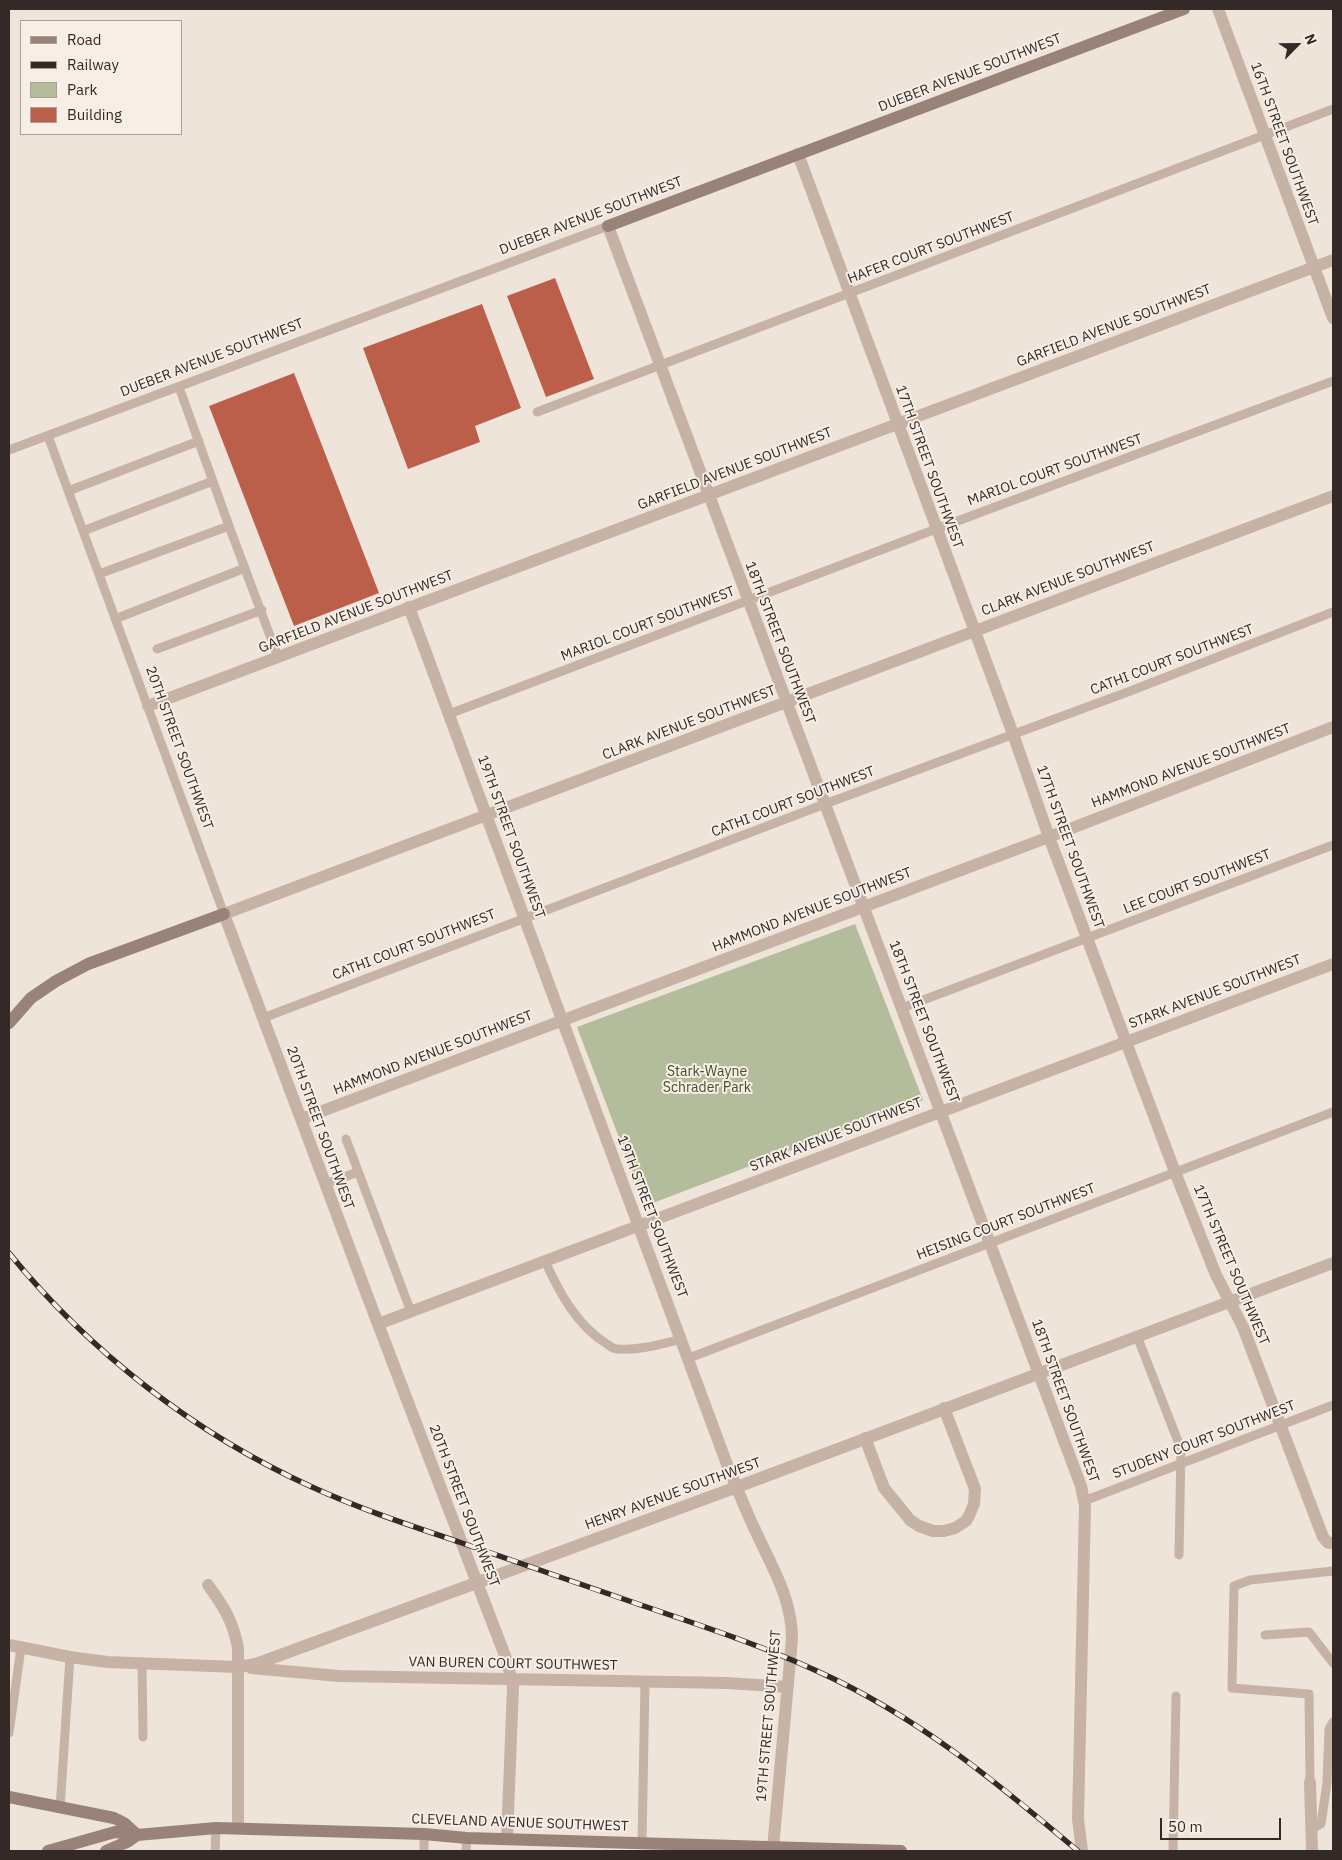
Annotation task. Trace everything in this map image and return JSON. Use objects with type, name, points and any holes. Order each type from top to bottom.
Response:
[{"type":"main road","name":"DUEBER AVENUE SOUTHWEST","points":[[608,226],[1184,9]]},
{"type":"main road","points":[[9,1023],[31,998],[56,981],[88,964],[224,914]]},
{"type":"main road","points":[[9,1797],[114,1818],[124,1822],[137,1835]]},
{"type":"main road","name":"CLEVELAND AVENUE SOUTHWEST","points":[[48,1851],[115,1832],[137,1835],[216,1828],[424,1834],[467,1838],[777,1849],[901,1851]]},
{"type":"main road","name":"CLEVELAND AVENUE SOUTHWEST","points":[[106,1851],[127,1842],[137,1835]]},
{"type":"street","name":"16TH STREET SOUTHWEST","points":[[1218,9],[1333,318]]},
{"type":"street","name":"17TH STREET SOUTHWEST","points":[[798,154],[1013,734],[1049,837],[1175,1172],[1216,1275],[1243,1327],[1323,1537],[1331,1543]]},
{"type":"street","name":"18TH STREET SOUTHWEST","points":[[608,226],[1081,1486],[1084,1501],[1078,1819],[1082,1851]]},
{"type":"street","name":"GARFIELD AVENUE SOUTHWEST","points":[[148,706],[1333,260]]},
{"type":"street","name":"CLARK AVENUE SOUTHWEST","points":[[224,914],[1333,496]]},
{"type":"street","name":"19TH STREET SOUTHWEST","points":[[409,607],[737,1487],[756,1533],[777,1574],[790,1608],[792,1634],[777,1849]]},
{"type":"street","name":"HAMMOND AVENUE SOUTHWEST","points":[[301,1119],[1049,837],[1333,727]]},
{"type":"street","name":"20TH STREET SOUTHWEST","points":[[224,914],[505,1656],[512,1680],[507,1839]]},
{"type":"street","name":"STARK AVENUE SOUTHWEST","points":[[378,1324],[1333,964]]},
{"type":"street","name":"HENRY AVENUE SOUTHWEST","points":[[15,1646],[70,1658],[142,1665],[238,1667],[256,1664],[737,1487],[1333,1263]]},
{"type":"street","points":[[865,1438],[884,1488],[910,1520],[926,1529],[938,1532],[954,1528],[966,1521],[969,1516],[974,1504],[975,1490],[944,1408]]},
{"type":"street","points":[[208,1585],[232,1622],[238,1648],[238,1828]]},
{"type":"street","name":"VAN BUREN COURT SOUTHWEST","points":[[238,1667],[339,1676],[645,1681],[788,1687]]},
{"type":"street","points":[[1310,1782],[1312,1851]]},
{"type":"lane","name":"HAFER COURT SOUTHWEST","points":[[538,412],[1333,109]]},
{"type":"lane","name":"DUEBER AVENUE SOUTHWEST","points":[[9,450],[608,226]]},
{"type":"lane","name":"MARIOL COURT SOUTHWEST","points":[[450,714],[936,529],[1333,382]]},
{"type":"lane","points":[[179,387],[278,657]]},
{"type":"lane","name":"20TH STREET SOUTHWEST","points":[[48,436],[224,914]]},
{"type":"lane","points":[[68,491],[200,441]]},
{"type":"lane","points":[[83,531],[213,481]]},
{"type":"lane","points":[[99,574],[229,526]]},
{"type":"lane","points":[[115,619],[245,568]]},
{"type":"lane","points":[[157,649],[262,610]]},
{"type":"lane","name":"CATHI COURT SOUTHWEST","points":[[263,1018],[825,804],[1134,690],[1333,612]]},
{"type":"lane","name":"LEE COURT SOUTHWEST","points":[[902,1008],[1333,845]]},
{"type":"lane","name":"HEISING COURT SOUTHWEST","points":[[689,1358],[1333,1112]]},
{"type":"lane","points":[[346,1139],[411,1312]]},
{"type":"lane","points":[[325,1184],[358,1172]]},
{"type":"lane","points":[[545,1261],[556,1286],[582,1323],[595,1337],[615,1349],[649,1347],[682,1339]]},
{"type":"lane","points":[[1137,1336],[1181,1449],[1179,1556]]},
{"type":"lane","name":"STUDENY COURT SOUTHWEST","points":[[1084,1501],[1333,1405]]},
{"type":"lane","points":[[1310,1782],[1309,1694],[1232,1688],[1234,1586],[1250,1580],[1333,1571]]},
{"type":"lane","points":[[1265,1635],[1308,1632],[1333,1663]]},
{"type":"lane","points":[[9,1733],[15,1646]]},
{"type":"lane","points":[[60,1808],[70,1658]]},
{"type":"lane","points":[[142,1665],[143,1737]]},
{"type":"lane","points":[[642,1843],[645,1681]]},
{"type":"lane","points":[[1173,1851],[1176,1696]]},
{"type":"lane","points":[[1311,1830],[1321,1824],[1329,1796],[1329,1729],[1333,1722]]},
{"type":"lane","points":[[215,1851],[216,1828]]},
{"type":"lane","points":[[424,1834],[424,1851]]},
{"type":"lane","points":[[466,1851],[467,1838]]},
{"type":"green space","name":"Stark-Wayne Schrader Park","points":[[855,924],[923,1100],[645,1206],[577,1027]]},
{"type":"building","points":[[555,278],[594,379],[546,397],[507,296]]},
{"type":"building","points":[[482,304],[521,408],[475,426],[480,442],[408,469],[363,348]]},
{"type":"building","points":[[294,373],[379,593],[294,626],[209,406]]},
{"type":"railway","points":[[9,1253],[40,1289],[110,1357],[186,1416],[269,1466],[366,1510],[727,1635],[817,1671],[854,1689],[922,1729],[985,1775],[1078,1851]]}]
